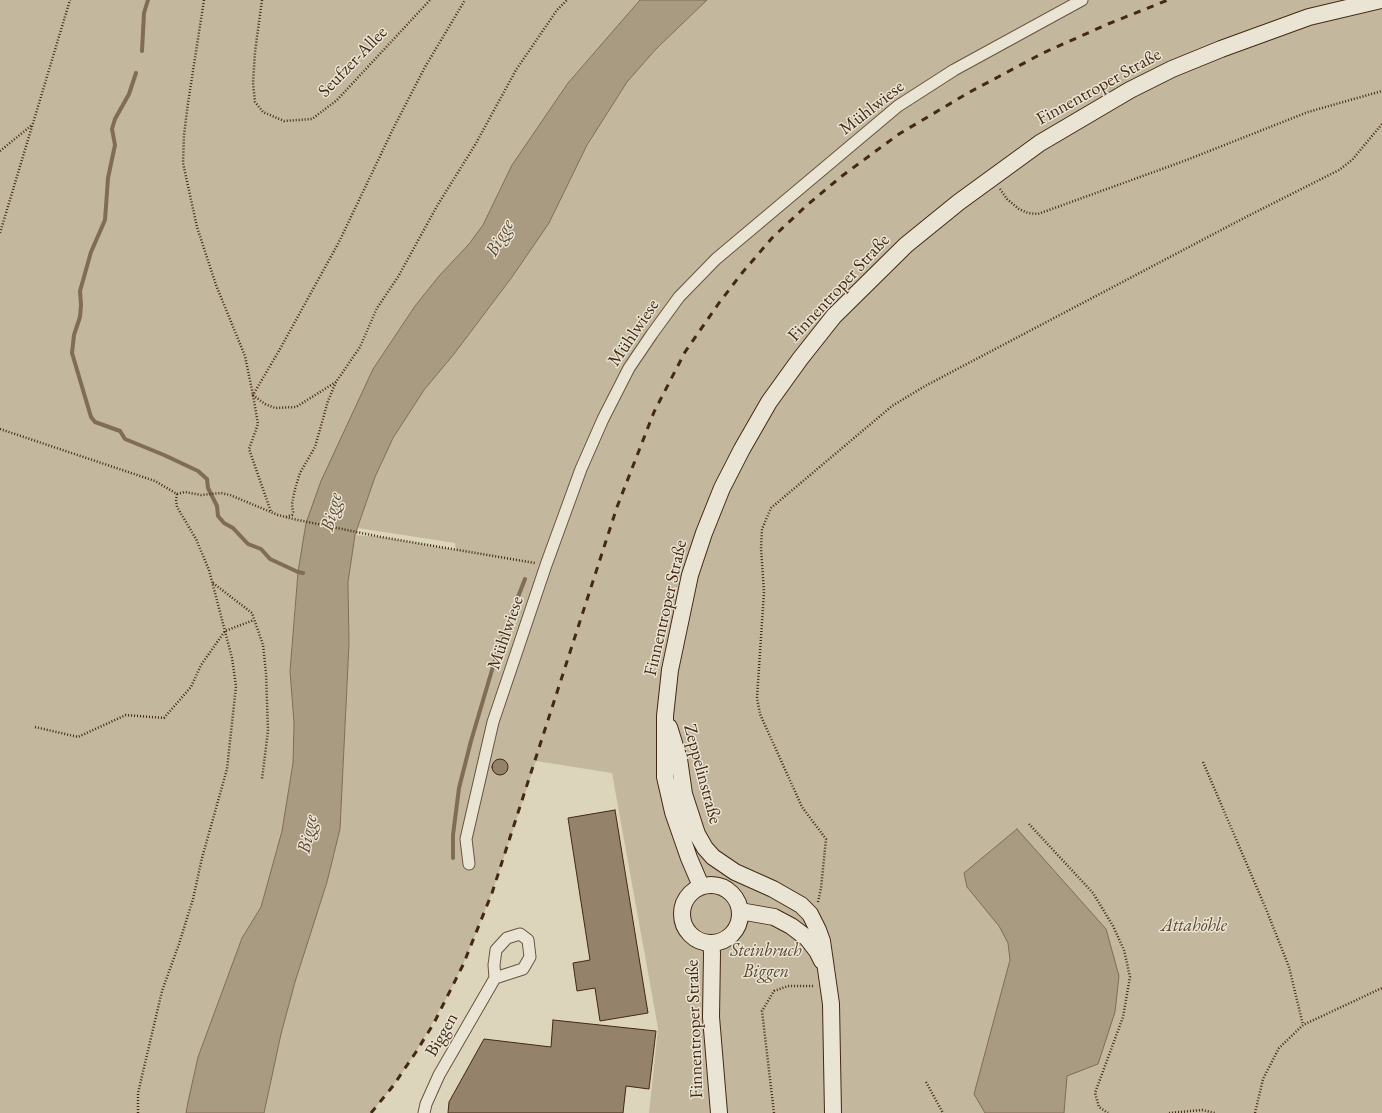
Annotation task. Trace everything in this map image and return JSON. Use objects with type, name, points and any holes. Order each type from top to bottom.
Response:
[{"type":"main road","name":"Finnentroper Straße","points":[[701,886],[689,858],[673,812],[665,777],[665,716],[670,670],[690,575],[704,533],[722,488],[769,402],[800,360],[834,316],[906,245],[992,176],[1080,118],[1130,90],[1172,69],[1228,46],[1309,17],[1382,0]]},
{"type":"main road","name":"Zeppelinstraße","points":[[665,716],[679,759],[684,794],[697,834],[705,848],[723,865],[801,905],[810,914],[818,930],[822,941],[828,987],[832,1004],[833,1113]]},
{"type":"main road","points":[[717,885],[726,889],[734,895],[740,911],[736,928],[727,938],[719,941],[711,942],[698,939],[691,935],[683,923],[682,908],[687,897],[701,886],[717,885]]},
{"type":"main road","name":"Zeppelinstraße","points":[[740,911],[774,917],[791,926],[807,938],[817,951],[826,970]]},
{"type":"main road","name":"Finnentroper Straße","points":[[711,942],[711,1017],[719,1113]]},
{"type":"street","name":"Mühlwiese","points":[[469,864],[466,839],[493,722],[546,565],[581,469],[629,368],[679,297],[716,259],[898,106],[954,70],[1082,0]]},
{"type":"street","name":"Biggen","points":[[424,1113],[426,1104],[438,1075],[495,978]]},
{"type":"path","points":[[0,233],[70,0]]},
{"type":"path","points":[[204,0],[188,103],[184,135],[183,163],[197,227],[216,285],[245,356],[258,424],[249,449],[271,512]]},
{"type":"path","name":"Seufzer-Allee","points":[[262,0],[255,52],[253,83],[256,102],[263,112],[284,121],[312,119],[337,100],[430,0]]},
{"type":"path","points":[[253,395],[339,242],[393,129],[425,67],[465,0]]},
{"type":"path","points":[[286,517],[292,515],[292,504],[300,473],[315,447],[328,401],[336,382],[360,347],[378,308],[398,276],[437,206],[475,146],[516,70],[557,10],[567,0]]},
{"type":"path","points":[[992,176],[1007,198],[1019,209],[1028,213],[1038,214],[1184,161],[1308,112],[1382,91]]},
{"type":"path","points":[[810,914],[818,901],[821,888],[826,839],[802,807],[760,714],[757,698],[764,592],[761,548],[762,529],[771,508],[892,406],[925,386],[1339,170],[1352,160],[1382,124]]},
{"type":"path","points":[[0,151],[33,125]]},
{"type":"path","points":[[253,395],[265,404],[275,408],[296,407],[336,382]]},
{"type":"path","points":[[0,429],[155,480],[177,494],[185,492],[201,495],[221,493],[230,495],[271,512],[298,520],[381,537],[546,565]]},
{"type":"path","points":[[138,1113],[138,1093],[162,991],[193,899],[202,858],[227,769],[236,686],[232,658],[209,570],[196,539],[177,507],[177,494]]},
{"type":"path","points":[[212,583],[252,613],[263,645],[266,673],[268,731],[262,779]]},
{"type":"path","points":[[34,727],[78,737],[126,715],[164,718],[191,687],[201,665],[225,631],[254,620]]},
{"type":"path","points":[[1203,762],[1266,909],[1289,967],[1303,1025]]},
{"type":"path","points":[[1029,824],[1093,893],[1113,926],[1124,950],[1130,978],[1123,1017],[1094,1093],[1099,1107],[1108,1113]]},
{"type":"path","points":[[774,1113],[762,1011],[774,991],[788,986],[828,987]]},
{"type":"path","points":[[1255,1113],[1263,1079],[1279,1048],[1303,1025],[1382,988]]},
{"type":"path","points":[[926,1082],[943,1113]]},
{"type":"path","points":[[1169,1113],[1202,1110],[1215,1113]]},
{"type":"green space","points":[[0,0],[640,0],[568,83],[512,165],[483,225],[469,244],[439,276],[415,306],[373,369],[306,523],[298,572],[290,671],[294,723],[293,763],[282,831],[261,907],[242,938],[198,1057],[186,1113],[0,1113]]},
{"type":"green space","points":[[707,0],[1382,0],[1382,1113],[649,1113],[658,1028],[612,773],[536,761],[492,893],[463,965],[446,999],[416,1052],[393,1086],[371,1113],[264,1113],[281,1034],[295,982],[327,882],[340,829],[349,644],[348,582],[355,535],[381,537],[456,550],[455,543],[358,528],[375,477],[393,438],[424,390],[454,354],[512,277],[549,223],[587,145],[627,82],[656,49]]},
{"type":"water","name":"Bigge","points":[[640,0],[707,0],[656,49],[627,82],[587,145],[549,223],[512,277],[454,354],[424,390],[393,438],[375,477],[355,535],[348,582],[349,644],[340,829],[327,882],[295,982],[281,1034],[264,1113],[186,1113],[198,1057],[242,938],[261,907],[282,831],[293,763],[294,723],[290,671],[298,572],[306,523],[321,481],[373,369],[415,306],[439,276],[469,244],[483,225],[512,165],[568,83]]},
{"type":"water","points":[[1017,829],[1106,929],[1119,976],[1115,1012],[1098,1064],[1067,1076],[1064,1113],[985,1113],[974,1094],[1010,960],[1008,943],[999,926],[967,887],[964,873]]},
{"type":"building","points":[[500,759],[507,764],[508,767],[503,774],[500,775],[493,770],[492,767],[497,760]]},
{"type":"building","points":[[615,810],[648,1013],[600,1021],[595,988],[577,991],[573,963],[590,960],[568,818]]},
{"type":"building","points":[[553,1020],[656,1031],[649,1089],[626,1086],[623,1113],[448,1113],[449,1102],[484,1039],[551,1047]]},
{"type":"waterway","points":[[142,51],[144,13],[148,0]]},
{"type":"waterway","points":[[136,73],[129,94],[115,119],[112,129],[115,145],[108,178],[105,220],[91,252],[80,291],[80,317],[74,335],[72,353],[91,417],[95,422],[120,431],[125,439],[198,471],[207,479],[208,488],[217,506],[218,516],[224,523],[233,528],[248,544],[261,549],[270,559],[303,573]]},
{"type":"waterway","points":[[453,858],[453,835],[459,788],[471,741],[500,643],[525,579]]},
{"type":"railway","points":[[371,1113],[393,1086],[416,1052],[434,1023],[463,965],[492,893],[617,507],[654,412],[685,352],[719,303],[772,238],[806,206],[842,176],[899,134],[968,93],[1043,53],[1108,24],[1168,0]]},
{"type":"park label","name":"Attahöhle","points":[[1194,926]]},
{"type":"park label","name":"Steinbruch Biggen","points":[[766,961]]}]
